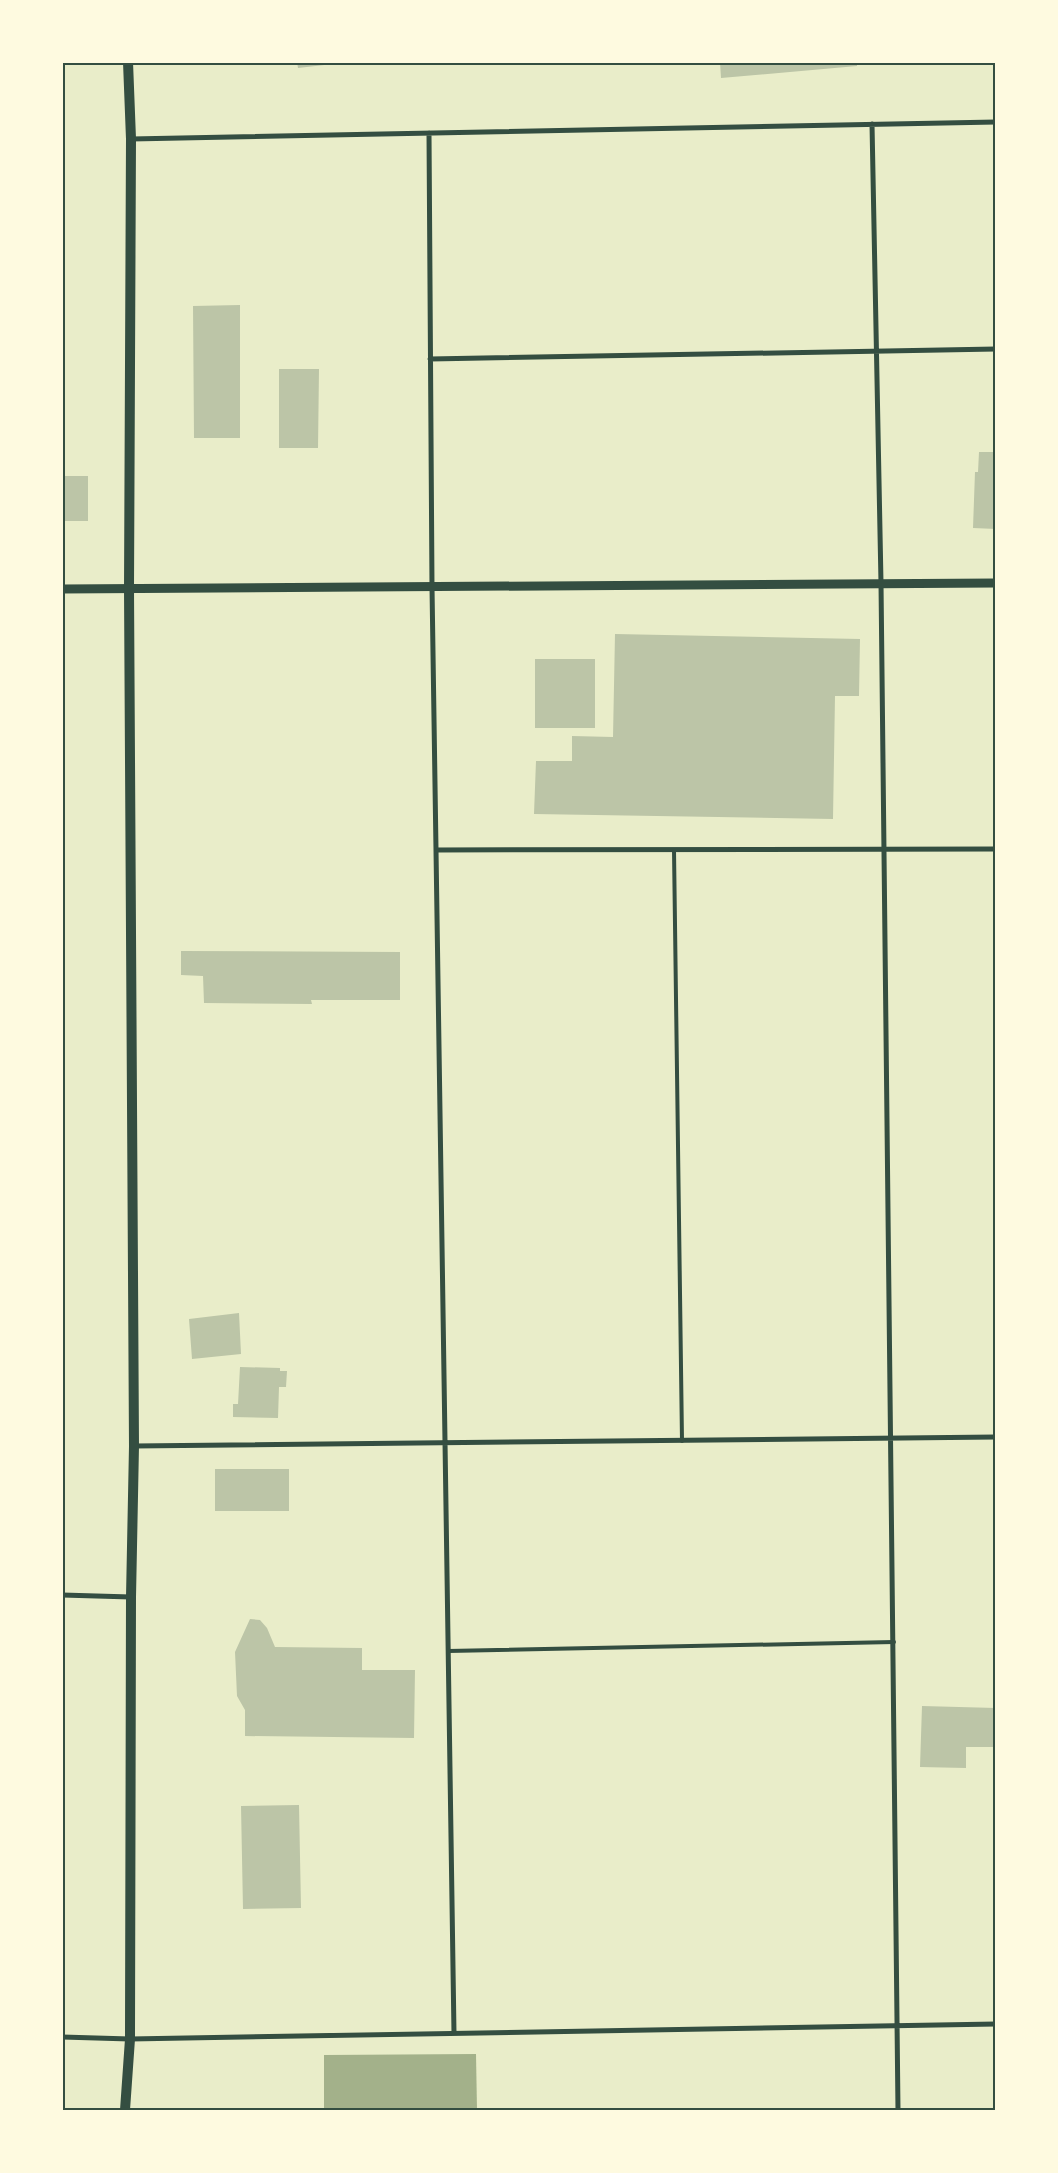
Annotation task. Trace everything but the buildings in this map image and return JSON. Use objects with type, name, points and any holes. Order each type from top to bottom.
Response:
[{"type":"main road","points":[[125,2110],[130,2039],[131,1597],[134,1446],[129,589],[131,139],[128,62]]},
{"type":"street","points":[[131,139],[996,122]]},
{"type":"street","points":[[872,124],[882,583],[898,2110]]},
{"type":"street","points":[[429,133],[432,587],[454,2033]]},
{"type":"street","points":[[430,359],[996,349]]},
{"type":"street","points":[[62,589],[996,583]]},
{"type":"street","points":[[436,850],[996,849]]},
{"type":"street","points":[[134,1446],[996,1437]]},
{"type":"street","points":[[62,1595],[131,1597]]},
{"type":"street","points":[[62,2037],[130,2039],[996,2024]]},
{"type":"lane","points":[[674,850],[682,1441]]},
{"type":"lane","points":[[448,1651],[894,1642]]},
{"type":"shaded area","points":[[476,2054],[477,2110],[324,2110],[324,2055]]}]
